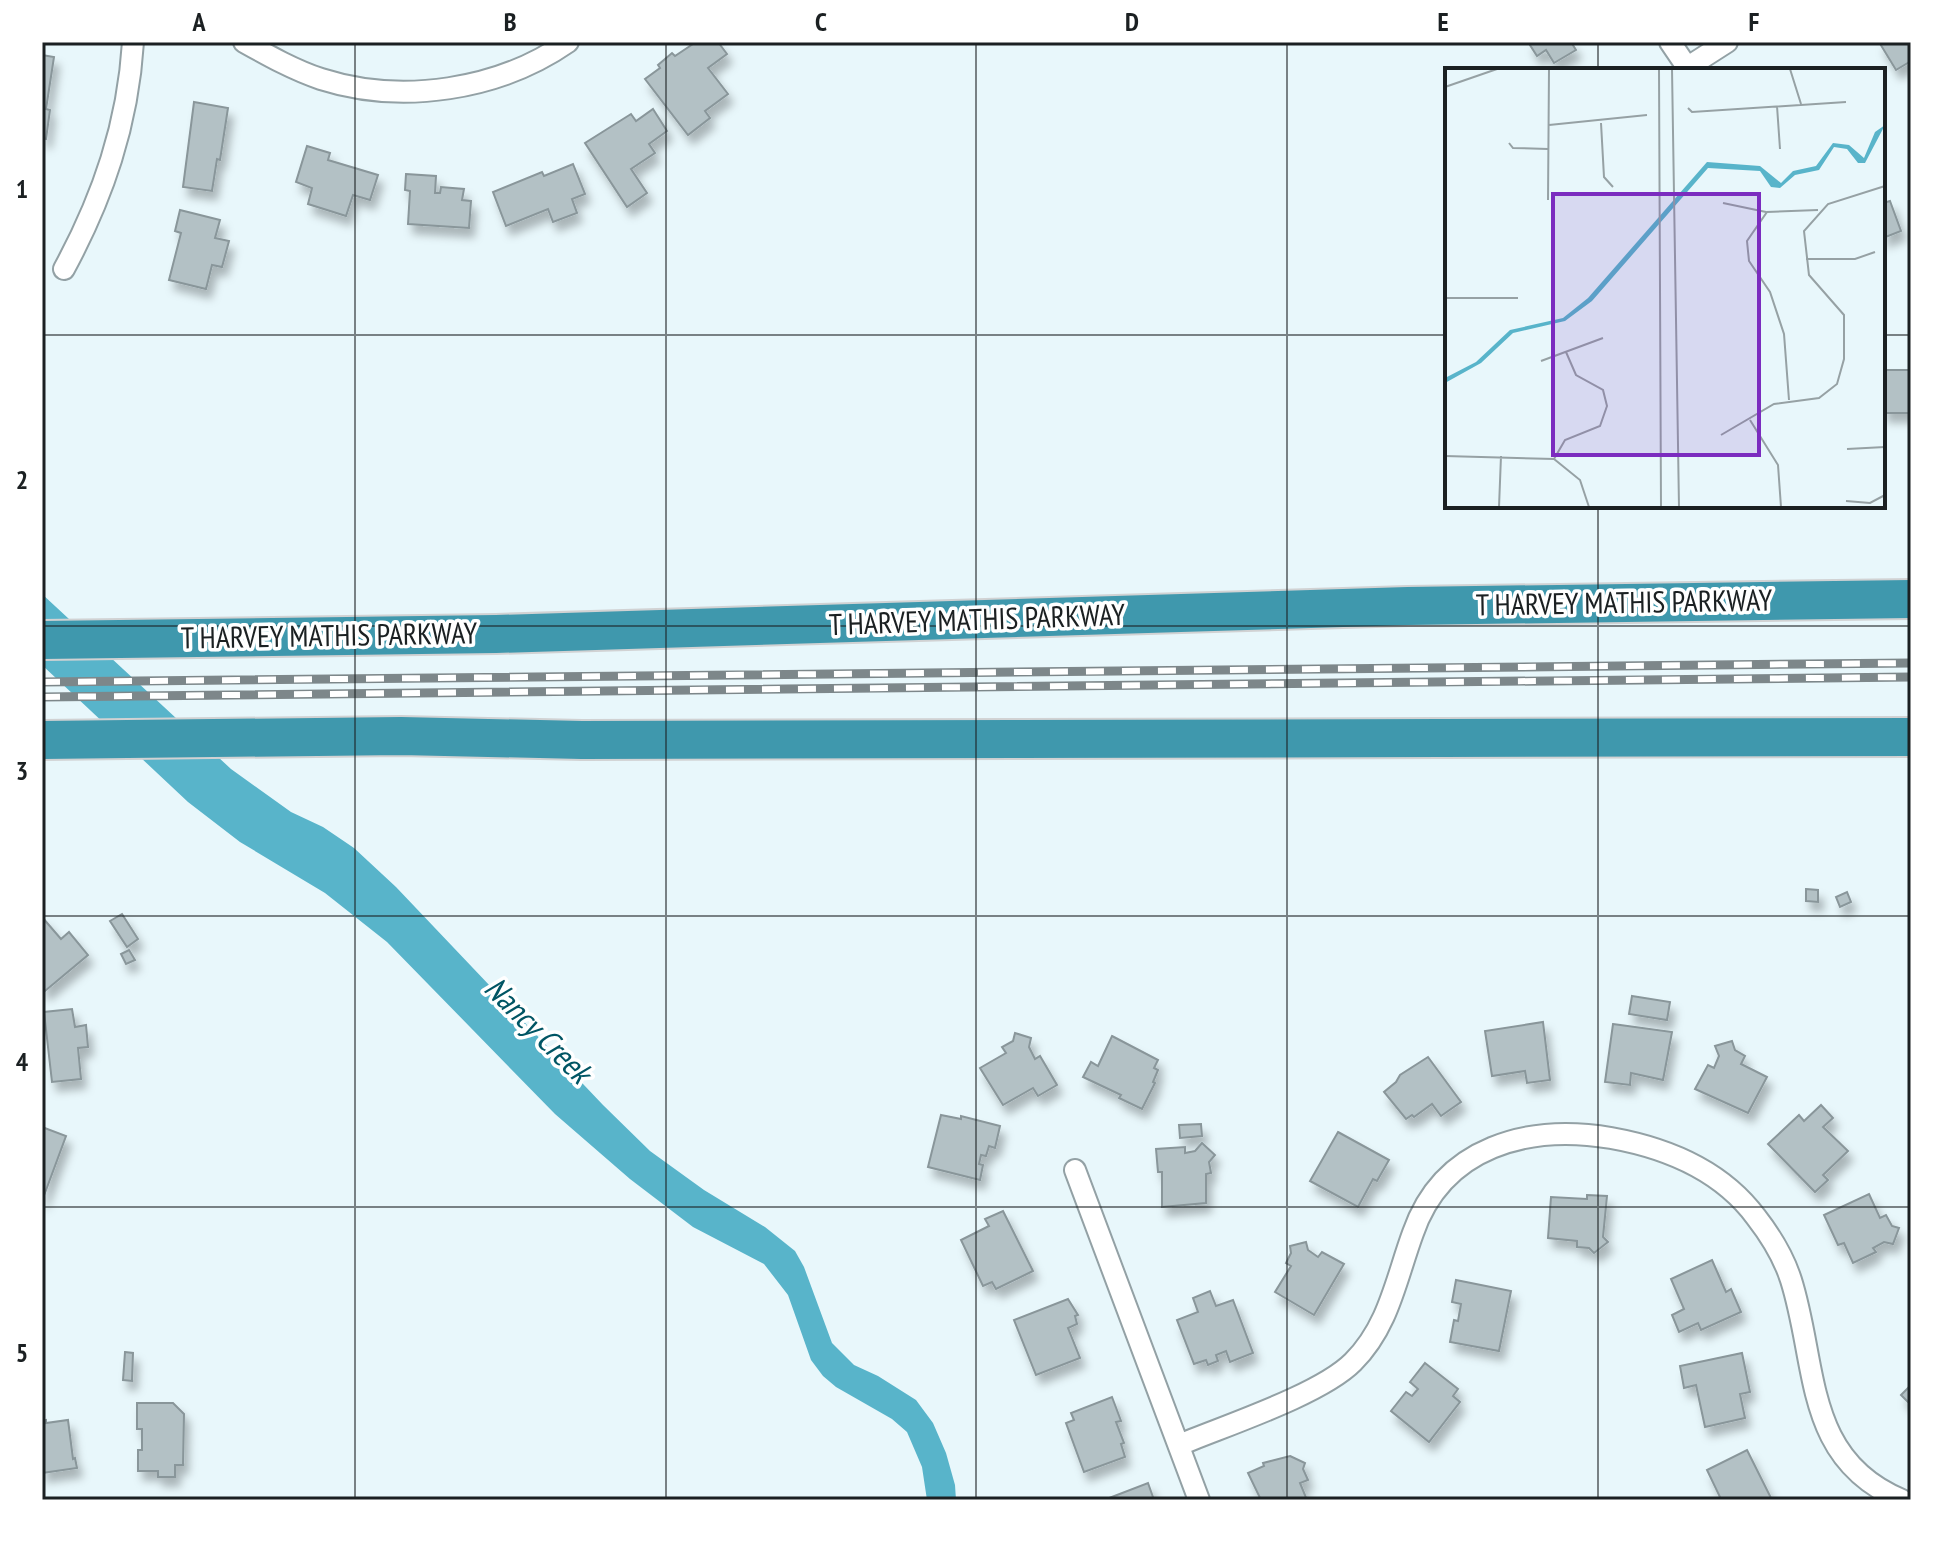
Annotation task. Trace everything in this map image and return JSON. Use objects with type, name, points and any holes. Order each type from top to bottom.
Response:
[{"type":"highway","name":"T HARVEY MATHIS PARKWAY","points":[[42,640],[496,634],[1408,606],[1911,599]]},
{"type":"highway","points":[[42,740],[401,736],[582,740],[1911,737]]},
{"type":"street","points":[[64,269],[101,193],[115,153],[125,112],[133,42]]},
{"type":"street","points":[[244,42],[320,79],[395,92],[435,90],[496,78],[549,55],[568,42]]},
{"type":"street","points":[[1670,42],[1687,68]]},
{"type":"street","points":[[1689,68],[1727,42]]},
{"type":"street","points":[[1179,1445],[1320,1385],[1350,1365],[1368,1346],[1387,1311],[1422,1211],[1444,1180],[1460,1166],[1476,1155],[1509,1141],[1554,1133],[1586,1134],[1640,1143],[1698,1166],[1730,1189],[1754,1214],[1770,1237],[1791,1280],[1817,1403],[1827,1430],[1855,1471],[1873,1485],[1902,1500]]},
{"type":"street","points":[[1075,1170],[1199,1500]]},
{"type":"water","points":[[42,594],[231,769],[291,812],[323,827],[354,848],[396,887],[650,1151],[704,1190],[765,1227],[795,1251],[832,1343],[854,1365],[916,1400],[933,1423],[946,1453],[956,1500],[927,1500],[922,1467],[907,1432],[892,1419],[836,1387],[823,1376],[811,1360],[788,1295],[764,1264],[693,1227],[630,1179],[555,1114],[387,942],[325,893],[240,842],[188,802],[42,665]]},
{"type":"building","points":[[696,42],[718,42],[727,54],[708,68],[728,94],[705,111],[710,118],[688,135],[645,79],[660,68],[658,65],[672,53],[675,56]]},
{"type":"building","points":[[1528,42],[1571,42],[1576,50],[1554,63],[1546,50],[1537,56]]},
{"type":"building","points":[[1879,42],[1911,42],[1911,61],[1896,70]]},
{"type":"building","points":[[42,55],[54,57],[46,109],[50,110],[46,139],[42,138]]},
{"type":"building","points":[[194,102],[228,108],[212,191],[183,187]]},
{"type":"building","points":[[653,109],[667,131],[649,144],[655,153],[631,169],[647,193],[627,207],[585,143],[631,114],[636,121]]},
{"type":"building","points":[[307,146],[330,153],[328,160],[378,175],[370,200],[353,195],[346,216],[308,204],[312,188],[296,182]]},
{"type":"building","points":[[573,164],[585,194],[572,199],[577,213],[553,222],[548,209],[506,226],[493,192],[542,172],[544,176]]},
{"type":"building","points":[[406,174],[436,176],[435,193],[440,193],[441,187],[464,189],[462,200],[471,201],[469,228],[408,224],[410,191],[405,190]]},
{"type":"building","points":[[1890,201],[1901,231],[1885,237],[1885,202]]},
{"type":"building","points":[[180,210],[220,220],[215,238],[229,241],[222,267],[212,265],[206,289],[169,280],[181,233],[175,231]]},
{"type":"building","points":[[1885,370],[1911,370],[1911,413],[1885,413]]},
{"type":"building","points":[[1806,889],[1818,890],[1818,902],[1806,901]]},
{"type":"building","points":[[1847,892],[1851,902],[1840,907],[1836,897]]},
{"type":"building","points":[[122,914],[138,939],[127,947],[110,921]]},
{"type":"building","points":[[42,917],[61,939],[69,932],[88,955],[45,991],[42,988]]},
{"type":"building","points":[[129,950],[135,960],[126,964],[121,954]]},
{"type":"building","points":[[1632,996],[1670,1002],[1667,1020],[1629,1014]]},
{"type":"building","points":[[72,1009],[75,1027],[86,1025],[88,1047],[78,1048],[81,1079],[52,1082],[44,1012]]},
{"type":"building","points":[[1543,1022],[1550,1080],[1527,1083],[1525,1071],[1492,1076],[1485,1031]]},
{"type":"building","points":[[1613,1024],[1672,1032],[1663,1080],[1631,1073],[1630,1085],[1605,1082]]},
{"type":"building","points":[[1015,1033],[1031,1038],[1029,1047],[1035,1059],[1040,1056],[1057,1085],[1038,1096],[1033,1088],[1003,1105],[980,1068],[1006,1053],[1002,1047],[1013,1041]]},
{"type":"building","points":[[1112,1036],[1158,1060],[1154,1068],[1158,1070],[1155,1083],[1142,1109],[1083,1077],[1091,1062],[1098,1066]]},
{"type":"building","points":[[1732,1041],[1735,1050],[1745,1056],[1741,1064],[1767,1077],[1748,1113],[1695,1089],[1708,1065],[1714,1068],[1719,1056],[1715,1046]]},
{"type":"building","points":[[1428,1057],[1461,1102],[1441,1116],[1432,1104],[1406,1119],[1384,1092],[1400,1075]]},
{"type":"building","points":[[1821,1105],[1833,1118],[1823,1127],[1848,1151],[1823,1175],[1828,1180],[1815,1192],[1768,1144],[1799,1115],[1804,1121]]},
{"type":"building","points":[[941,1115],[961,1119],[961,1116],[1000,1126],[995,1148],[989,1146],[986,1156],[981,1155],[980,1180],[928,1167]]},
{"type":"building","points":[[1201,1124],[1202,1136],[1180,1138],[1179,1125]]},
{"type":"building","points":[[42,1127],[66,1136],[42,1201]]},
{"type":"building","points":[[1338,1132],[1389,1160],[1377,1181],[1373,1179],[1358,1207],[1310,1181]]},
{"type":"building","points":[[1202,1143],[1215,1155],[1209,1162],[1211,1173],[1206,1174],[1206,1203],[1162,1207],[1162,1172],[1158,1172],[1156,1149],[1185,1147],[1185,1153],[1195,1151]]},
{"type":"building","points":[[1869,1194],[1880,1218],[1886,1215],[1892,1226],[1899,1228],[1893,1244],[1884,1242],[1873,1248],[1876,1252],[1853,1263],[1844,1243],[1838,1245],[1824,1215]]},
{"type":"building","points":[[1587,1195],[1607,1196],[1603,1237],[1608,1242],[1594,1253],[1589,1248],[1577,1247],[1577,1241],[1548,1238],[1551,1197],[1587,1199]]},
{"type":"building","points":[[1003,1211],[1033,1271],[996,1289],[992,1282],[983,1286],[961,1240],[989,1226],[985,1219]]},
{"type":"building","points":[[1306,1242],[1308,1250],[1318,1257],[1322,1252],[1344,1264],[1314,1315],[1275,1292],[1291,1266],[1286,1263],[1291,1253],[1290,1246]]},
{"type":"building","points":[[1712,1260],[1726,1292],[1731,1289],[1741,1312],[1701,1330],[1698,1323],[1679,1332],[1672,1315],[1684,1309],[1671,1279]]},
{"type":"building","points":[[1456,1280],[1511,1291],[1499,1351],[1450,1342],[1461,1304],[1452,1302]]},
{"type":"building","points":[[1210,1291],[1216,1306],[1233,1300],[1253,1353],[1230,1362],[1226,1351],[1216,1355],[1218,1361],[1208,1365],[1206,1360],[1194,1364],[1177,1320],[1198,1312],[1193,1298]]},
{"type":"building","points":[[1068,1299],[1078,1315],[1075,1316],[1077,1324],[1068,1328],[1080,1358],[1036,1375],[1014,1320]]},
{"type":"building","points":[[125,1352],[133,1353],[132,1381],[123,1380]]},
{"type":"building","points":[[1742,1353],[1750,1392],[1740,1394],[1745,1418],[1705,1427],[1696,1385],[1684,1388],[1680,1366]]},
{"type":"building","points":[[1425,1363],[1458,1389],[1453,1396],[1460,1402],[1429,1442],[1391,1411],[1406,1392],[1412,1396],[1418,1389],[1410,1382]]},
{"type":"building","points":[[1911,1385],[1911,1405],[1901,1395]]},
{"type":"building","points":[[1112,1397],[1121,1421],[1116,1422],[1124,1443],[1121,1444],[1125,1457],[1084,1472],[1066,1423],[1074,1420],[1071,1413]]},
{"type":"building","points":[[137,1403],[173,1403],[184,1414],[183,1465],[175,1465],[175,1477],[158,1477],[158,1471],[138,1471],[142,1429],[137,1429]]},
{"type":"building","points":[[46,1420],[46,1423],[68,1420],[77,1468],[42,1473],[42,1421]]},
{"type":"building","points":[[1747,1450],[1772,1500],[1715,1500],[1720,1497],[1707,1470]]},
{"type":"building","points":[[1290,1456],[1305,1463],[1303,1469],[1308,1480],[1300,1483],[1307,1500],[1261,1500],[1248,1473],[1264,1466],[1263,1463]]},
{"type":"building","points":[[1148,1483],[1154,1500],[1104,1500]]},
{"type":"railway","points":[[42,682],[1911,663]]},
{"type":"railway","points":[[42,697],[1911,677]]},
{"type":"water label","name":"Nancy Creek","points":[[538,1030]]}]
